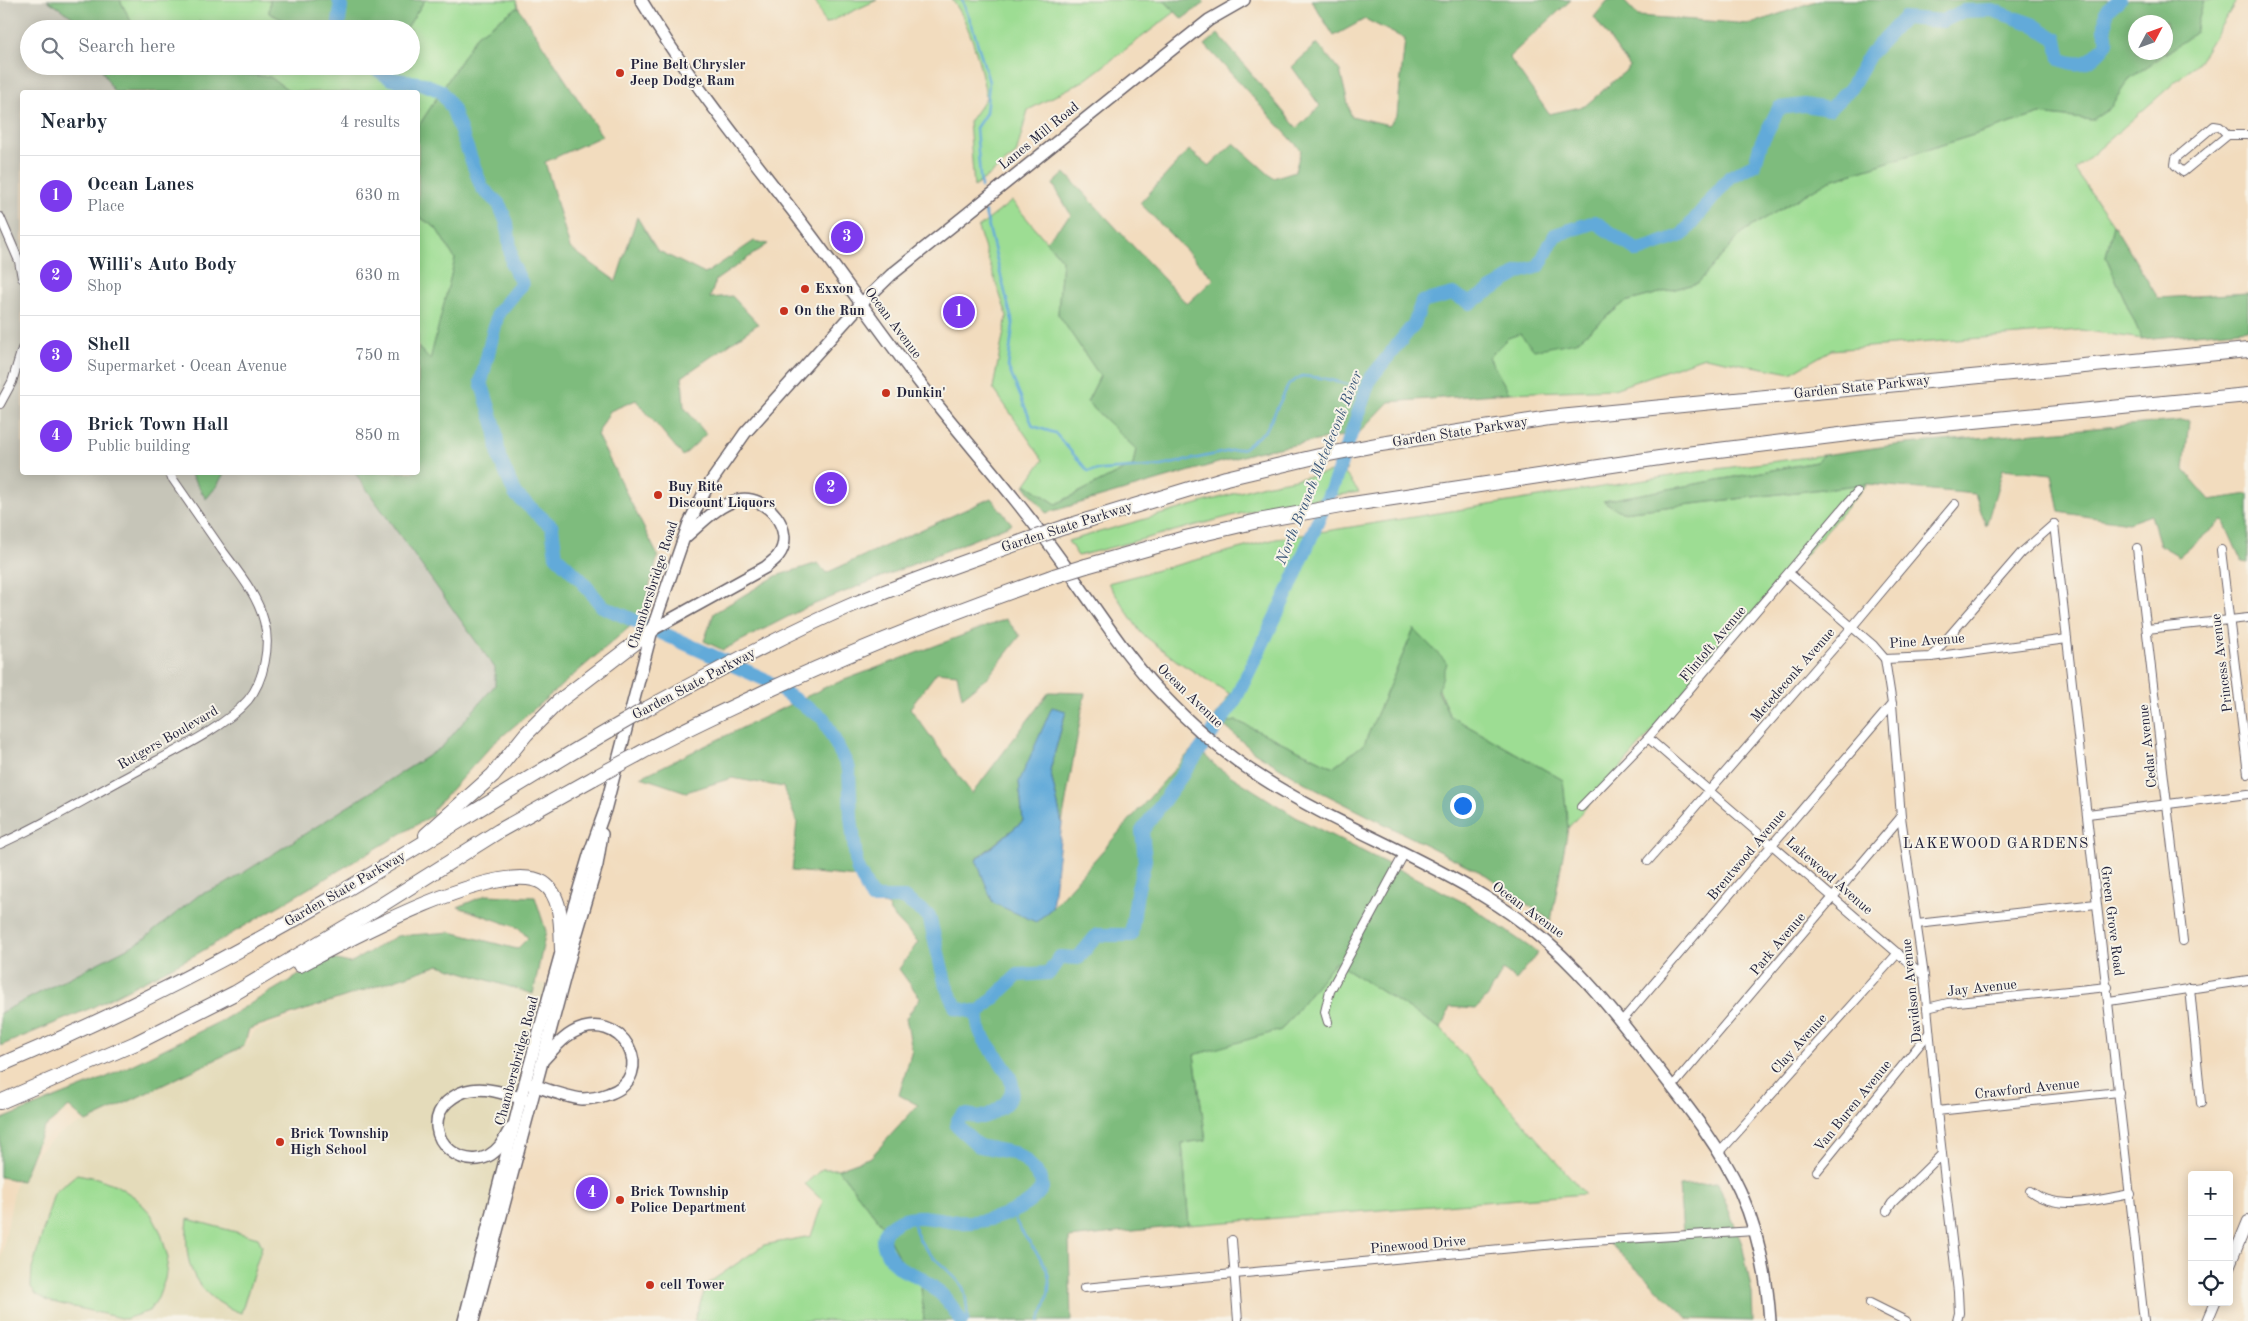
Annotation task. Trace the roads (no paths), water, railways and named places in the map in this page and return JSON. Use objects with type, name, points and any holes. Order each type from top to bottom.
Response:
[{"type":"highway","name":"Garden State Parkway","points":[[0,1064],[86,1028],[184,980],[324,903],[648,708],[754,652],[850,606],[914,580],[1065,527],[1226,478],[1319,456],[1381,444],[1549,418],[2248,350]]},
{"type":"highway","points":[[0,1102],[136,1043],[267,975],[499,831],[663,740],[804,674],[930,621],[1054,576],[1185,538],[1346,505],[1793,440],[2057,412],[2248,395]]},
{"type":"highway","points":[[402,856],[493,775],[526,734],[558,702],[649,635]]},
{"type":"highway","points":[[267,975],[286,973],[375,925],[479,884],[509,878],[527,879],[542,883],[553,894],[559,912],[562,950]]},
{"type":"main road","name":"Ocean Avenue","points":[[641,0],[664,39],[705,98],[790,208],[921,385],[1028,516],[1116,638],[1161,693],[1201,731],[1263,778],[1481,894],[1545,938],[1572,964],[1672,1086],[1719,1153],[1738,1189],[1755,1231],[1767,1281],[1770,1321]]},
{"type":"main road","name":"Lanes Mill Road","points":[[861,304],[926,246],[1123,87],[1209,20],[1244,0]]},
{"type":"main road","name":"Chambersbridge Road","points":[[473,1321],[562,950],[590,852],[605,810],[649,635],[672,567],[689,523],[706,489],[745,433],[861,304]]},
{"type":"main road","points":[[649,635],[672,619],[766,567],[778,556],[782,547],[783,534],[780,523],[770,508],[751,499],[727,504],[684,538]]},
{"type":"main road","name":"Chambersbridge Road","points":[[530,1084],[544,1059],[571,953],[597,865],[605,810]]},
{"type":"main road","points":[[530,1084],[582,1099],[600,1097],[616,1092],[629,1080],[634,1066],[632,1054],[627,1043],[622,1037],[605,1027],[588,1027],[571,1034],[544,1059]]},
{"type":"main road","points":[[516,1119],[496,1150],[482,1158],[475,1159],[459,1157],[451,1153],[440,1139],[437,1120],[444,1105],[453,1096],[462,1092],[489,1090],[527,1100]]},
{"type":"main road","name":"Chambersbridge Road","points":[[464,1321],[516,1119],[527,1100]]},
{"type":"main road","points":[[2231,1261],[2248,1221]]},
{"type":"main road","points":[[2207,1321],[2213,1306]]},
{"type":"street","points":[[2228,135],[2220,127],[2214,126],[2176,158],[2175,165],[2181,172],[2186,171],[2228,135],[2248,135]]},
{"type":"street","points":[[0,217],[20,267]]},
{"type":"street","points":[[0,404],[12,382],[20,356]]},
{"type":"street","name":"Rutgers Boulevard","points":[[0,844],[222,723],[249,699],[259,682],[265,656],[266,635],[264,622],[258,606],[247,584],[170,475]]},
{"type":"street","name":"Flintoft Avenue","points":[[1581,807],[1648,738],[1857,492]]},
{"type":"street","name":"Metedeconk Avenue","points":[[1648,861],[1852,627],[1955,504]]},
{"type":"street","name":"Green Grove Road","points":[[1931,656],[2021,553],[2054,524],[2088,814],[2096,904],[2110,1001],[2144,1321]]},
{"type":"street","name":"Cedar Avenue","points":[[2137,548],[2183,941]]},
{"type":"street","name":"Princess Avenue","points":[[2221,550],[2248,774]]},
{"type":"street","name":"Pine Avenue","points":[[1789,573],[1873,645],[1886,659],[1931,656],[2067,638]]},
{"type":"street","points":[[2147,629],[2248,618]]},
{"type":"street","name":"Davidson Avenue","points":[[1886,659],[1902,817],[1924,976],[1936,1111],[1958,1292],[1959,1313],[1957,1321]]},
{"type":"street","name":"Brentwood Avenue","points":[[1621,1022],[1892,704]]},
{"type":"street","name":"Lakewood Avenue","points":[[1648,738],[1773,843],[1924,976]]},
{"type":"street","points":[[2088,814],[2248,794]]},
{"type":"street","name":"Park Avenue","points":[[1672,1086],[1902,817]]},
{"type":"street","points":[[1328,1022],[1325,1012],[1330,991],[1404,854]]},
{"type":"street","points":[[1917,924],[2096,904]]},
{"type":"street","name":"Clay Avenue","points":[[1719,1153],[1898,953]]},
{"type":"street","points":[[2110,1001],[2248,980]]},
{"type":"street","name":"Jay Avenue","points":[[1927,1008],[1948,1003],[2108,987]]},
{"type":"street","points":[[2190,988],[2194,1044],[2202,1103]]},
{"type":"street","name":"Van Buren Avenue","points":[[1817,1171],[1929,1033]]},
{"type":"street","name":"Crawford Avenue","points":[[1936,1111],[2119,1092]]},
{"type":"street","points":[[1887,1211],[1892,1203],[1941,1155]]},
{"type":"street","points":[[2030,1191],[2040,1198],[2052,1202],[2074,1203],[2131,1194]]},
{"type":"street","name":"Pinewood Drive","points":[[1084,1288],[1576,1242],[1755,1231]]},
{"type":"street","points":[[1232,1240],[1238,1321]]},
{"type":"street","points":[[1870,1303],[1906,1321]]},
{"type":"water","points":[[1052,707],[1066,711],[1050,770],[1062,823],[1052,908],[1036,922],[993,903],[976,860],[1023,821],[1019,782]]},
{"type":"waterway","points":[[339,0],[341,7],[339,20]]},
{"type":"waterway","points":[[962,0],[972,25],[989,82],[986,113],[976,128],[981,187]]},
{"type":"waterway","name":"North Branch Metedeconk River","points":[[978,1013],[1018,975],[1049,973],[1060,957],[1078,958],[1097,935],[1131,935],[1137,893],[1145,860],[1142,831],[1233,704],[1289,589],[1334,483],[1370,379],[1414,324],[1422,302],[1453,294],[1470,303],[1519,272],[1539,266],[1555,235],[1595,222],[1638,251],[1682,235],[1730,177],[1755,164],[1761,143],[1779,108],[1804,105],[1829,109],[1850,89],[1870,54],[1904,18],[1943,21],[1963,11],[1992,10],[2032,24],[2056,39],[2060,59],[2081,63],[2092,59],[2107,43],[2105,30],[2106,11],[2119,0]]},
{"type":"waterway","points":[[385,75],[391,79],[424,84],[441,91],[452,108],[482,188],[499,204],[507,223],[512,264],[522,284],[498,313],[481,382],[495,427],[499,457],[515,494],[552,527],[556,556],[580,579],[602,606],[764,679],[823,718],[849,769],[851,817],[857,868],[872,898],[904,898],[929,916],[946,986],[956,1008],[978,1013]]},
{"type":"waterway","points":[[985,212],[1013,324],[1008,367],[1033,426],[1055,433],[1088,471],[1161,466],[1244,448],[1266,430],[1289,384],[1302,376],[1322,378],[1367,389]]},
{"type":"waterway","points":[[961,1321],[941,1294],[919,1277],[901,1269],[893,1261],[885,1249],[883,1238],[885,1232],[890,1227],[904,1219],[919,1217],[968,1222],[1004,1215],[1026,1204],[1042,1188],[1041,1179],[1024,1159],[1014,1153],[979,1146],[957,1126],[958,1120],[963,1115],[982,1117],[1000,1108],[1009,1099],[1012,1090],[1007,1071],[987,1044],[981,1032],[978,1024],[978,1013]]},
{"type":"waterway","points":[[1012,1213],[1048,1273],[1047,1301],[1039,1321]]},
{"type":"waterway","points":[[913,1217],[919,1239],[964,1289],[968,1321]]},
{"type":"place","name":"Pine Belt Chrysler Jeep Dodge Ram","points":[[620,73]]},
{"type":"place","name":"Shell","points":[[847,237]]},
{"type":"place","name":"Exxon","points":[[805,289]]},
{"type":"place","name":"On the Run","points":[[784,311]]},
{"type":"place","name":"Ocean Lanes","points":[[959,312]]},
{"type":"place","name":"Dunkin'","points":[[886,393]]},
{"type":"place","name":"Willi's Auto Body","points":[[831,488]]},
{"type":"place","name":"Buy Rite Discount Liquors","points":[[658,495]]},
{"type":"place","name":"Brick Township High School","points":[[280,1142]]},
{"type":"place","name":"Brick Town Hall","points":[[592,1193]]},
{"type":"place","name":"Brick Township Police Department","points":[[620,1200]]},
{"type":"place","name":"cell Tower","points":[[650,1285]]},
{"type":"district","name":"LAKEWOOD GARDENS","points":[[1996,844]]}]
